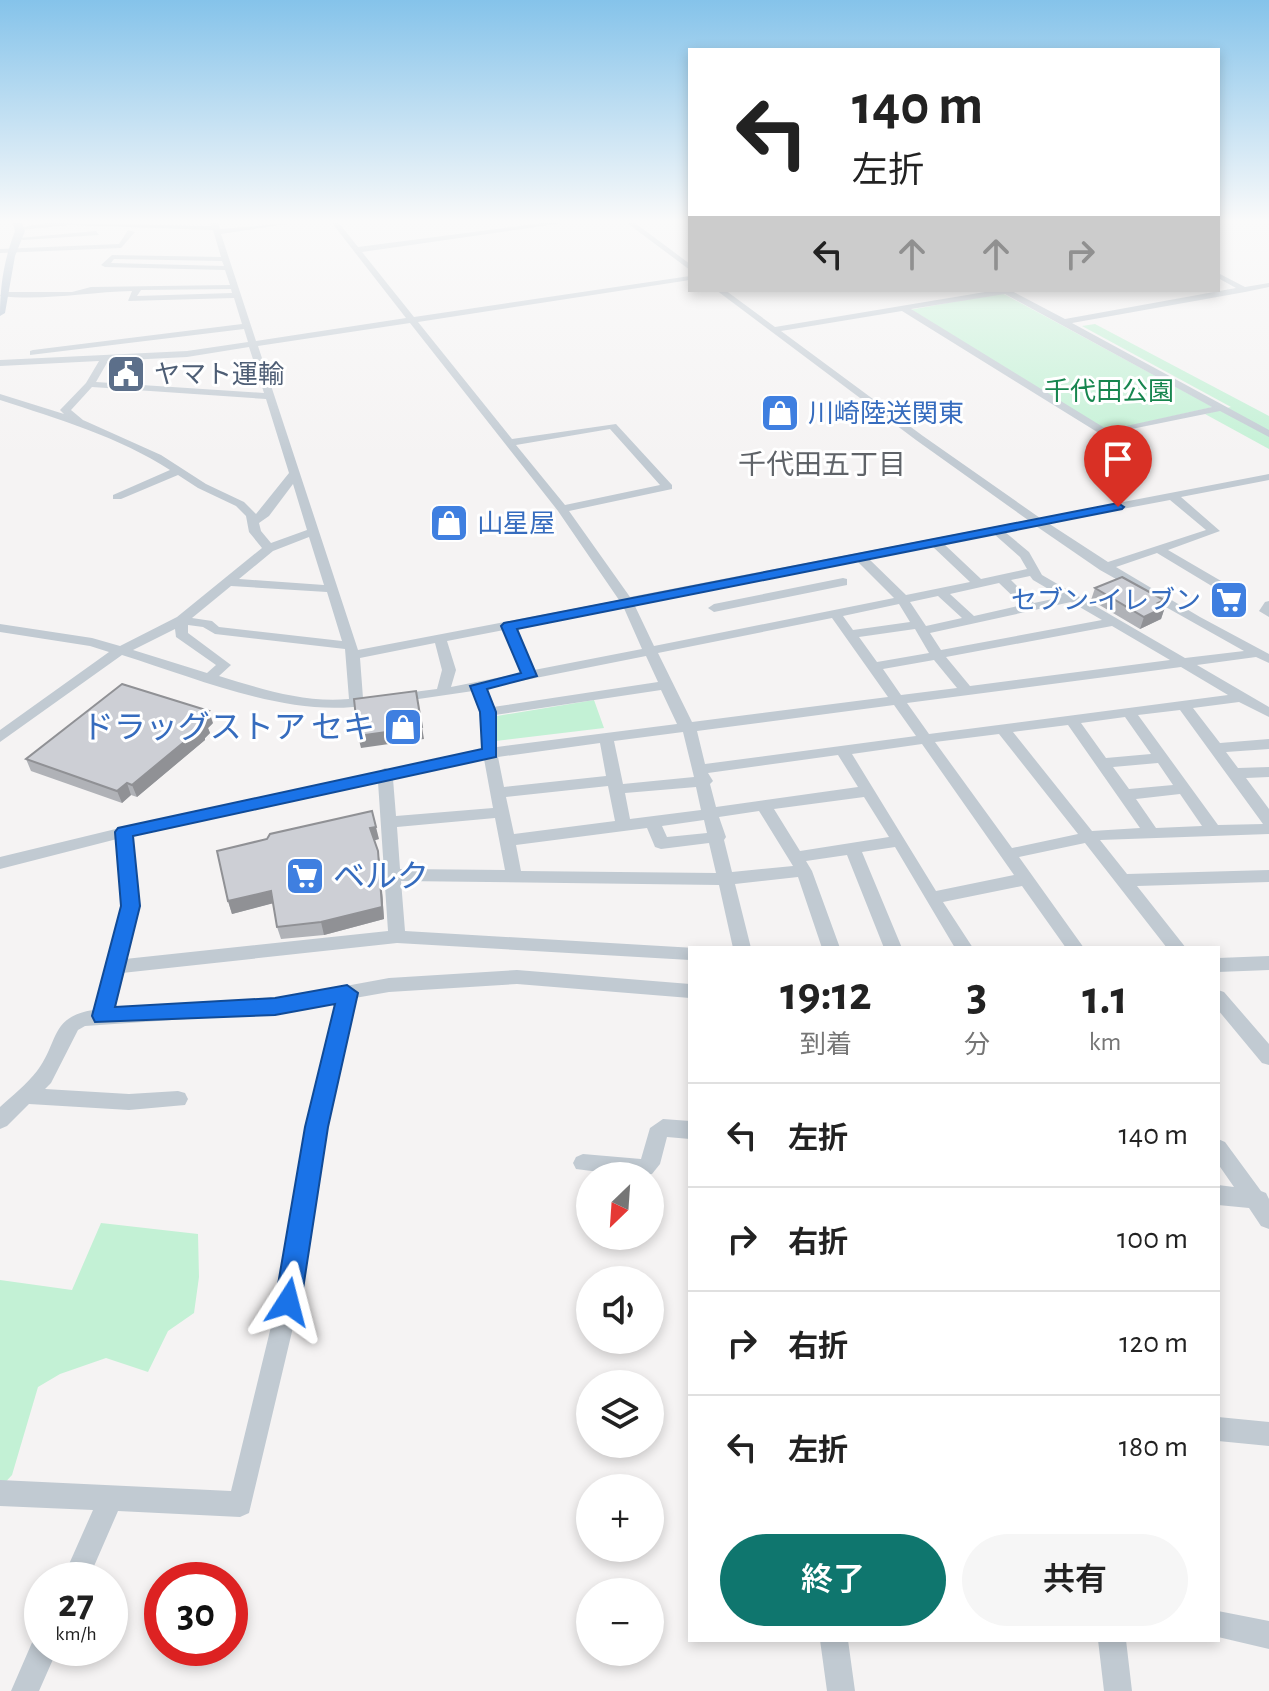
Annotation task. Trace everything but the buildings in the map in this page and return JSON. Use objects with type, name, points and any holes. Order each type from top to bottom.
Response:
[{"type":"street","points":[[238,302],[351,651],[356,703]]},
{"type":"street","points":[[395,302],[562,509],[627,602],[687,726],[703,775],[742,946]]},
{"type":"street","points":[[0,363],[104,360],[253,345],[534,302]]},
{"type":"street","points":[[736,302],[1037,522],[1104,567],[1263,656]]},
{"type":"street","points":[[774,330],[937,302]]},
{"type":"street","points":[[1027,302],[1269,434]]},
{"type":"street","points":[[1065,322],[1178,302]]},
{"type":"street","points":[[903,308],[1106,433],[1221,408]]},
{"type":"street","points":[[0,356],[246,326]]},
{"type":"street","points":[[79,422],[65,410],[90,384],[104,360]]},
{"type":"street","points":[[90,384],[268,396]]},
{"type":"street","points":[[0,397],[79,422],[157,457],[240,504],[253,521],[255,532],[269,548]]},
{"type":"street","points":[[508,443],[612,426],[668,487],[562,509]]},
{"type":"street","points":[[117,497],[178,471]]},
{"type":"street","points":[[253,521],[265,514],[295,473]]},
{"type":"street","points":[[182,620],[207,624],[215,630],[351,651],[509,626],[1269,477]]},
{"type":"street","points":[[1104,567],[1214,531],[1172,496]]},
{"type":"street","points":[[996,530],[1025,555],[1032,572],[1178,663],[1269,713]]},
{"type":"street","points":[[0,737],[119,652],[182,620],[269,548],[314,531]]},
{"type":"street","points":[[935,542],[978,583]]},
{"type":"street","points":[[1158,549],[1224,588]]},
{"type":"street","points":[[860,557],[902,599],[938,656],[968,692]]},
{"type":"street","points":[[827,563],[855,594]]},
{"type":"street","points":[[714,608],[855,594],[902,599],[1032,572]]},
{"type":"street","points":[[1001,578],[1032,608]]},
{"type":"street","points":[[226,582],[332,589]]},
{"type":"street","points":[[698,588],[735,634]]},
{"type":"street","points":[[941,592],[971,620]]},
{"type":"street","points":[[0,628],[92,642],[286,701],[319,705],[443,693],[735,634],[835,613],[855,594]]},
{"type":"street","points":[[850,634],[971,620],[1073,598]]},
{"type":"street","points":[[1269,605],[1265,611],[1269,613]]},
{"type":"street","points":[[835,613],[1074,946]]},
{"type":"street","points":[[182,620],[181,634],[224,665],[208,679]]},
{"type":"street","points":[[874,667],[1113,622]]},
{"type":"street","points":[[509,626],[530,676]]},
{"type":"street","points":[[440,639],[449,670],[443,693]]},
{"type":"street","points":[[0,863],[385,773],[490,753],[1178,663],[1263,656]]},
{"type":"street","points":[[488,712],[665,685]]},
{"type":"street","points":[[478,686],[488,712],[490,753],[514,877]]},
{"type":"street","points":[[499,793],[703,775],[843,751],[1242,697]]},
{"type":"street","points":[[1184,705],[1269,820]]},
{"type":"street","points":[[1129,712],[1213,830]]},
{"type":"street","points":[[1072,720],[1151,832]]},
{"type":"street","points":[[1004,730],[1175,946]]},
{"type":"street","points":[[606,737],[624,826]]},
{"type":"street","points":[[1217,748],[1269,744]]},
{"type":"street","points":[[843,751],[963,946]]},
{"type":"street","points":[[1103,763],[1160,758]]},
{"type":"street","points":[[1236,773],[1269,772]]},
{"type":"street","points":[[385,773],[391,822],[397,937]]},
{"type":"street","points":[[1123,795],[1183,789]]},
{"type":"street","points":[[506,841],[867,791]]},
{"type":"street","points":[[763,805],[800,864],[830,946]]},
{"type":"street","points":[[391,822],[502,812]]},
{"type":"street","points":[[653,822],[661,843],[718,837]]},
{"type":"street","points":[[1008,854],[1089,837],[1269,829]]},
{"type":"street","points":[[102,1016],[130,906],[124,832]]},
{"type":"street","points":[[393,875],[726,879],[899,841]]},
{"type":"street","points":[[853,849],[892,946]]},
{"type":"street","points":[[1125,880],[1269,876]]},
{"type":"street","points":[[932,898],[1025,879]]},
{"type":"street","points":[[115,967],[397,937],[688,953]]},
{"type":"street","points":[[1220,965],[1269,963]]},
{"type":"street","points":[[0,1120],[28,1096],[51,1067],[71,1025],[81,1019],[275,1006],[389,985],[517,977],[688,991]]},
{"type":"street","points":[[0,1493],[240,1504],[288,1302],[316,1127],[347,993]]},
{"type":"street","points":[[1220,999],[1269,1057]]},
{"type":"street","points":[[1248,1031],[1269,1032]]},
{"type":"street","points":[[28,1096],[129,1102],[178,1099]]},
{"type":"street","points":[[650,1162],[657,1134],[663,1128],[688,1130]]},
{"type":"street","points":[[1220,1150],[1262,1200],[1269,1219]]},
{"type":"street","points":[[1220,1195],[1262,1200]]},
{"type":"street","points":[[1220,1429],[1269,1434]]},
{"type":"street","points":[[83,1562],[110,1500]]},
{"type":"street","points":[[1220,1624],[1269,1635]]},
{"type":"street","points":[[834,1642],[841,1691]]},
{"type":"street","points":[[1112,1642],[1118,1691]]},
{"type":"street","points":[[25,1691],[36,1666]]},
{"type":"green space","name":"千代田公園","points":[[953,302],[1018,302],[1213,407],[1107,431],[909,310]]},
{"type":"green space","points":[[1095,324],[1269,416],[1269,449],[1205,414],[1231,407],[1082,326]]},
{"type":"green space","points":[[594,700],[604,728],[496,741],[491,717]]},
{"type":"green space","points":[[101,1223],[198,1234],[199,1277],[194,1313],[168,1331],[148,1372],[106,1358],[60,1374],[38,1387],[12,1475],[0,1488],[0,1280],[72,1290]]},
{"type":"place","name":"ヤマト運輸","points":[[126,374]]},
{"type":"place","name":"川崎陸送関東","points":[[780,413]]},
{"type":"place","name":"山星屋","points":[[449,523]]},
{"type":"place","name":"セブン-イレブン","points":[[1229,600]]},
{"type":"place","name":"ドラッグストア セキ","points":[[403,727]]},
{"type":"place","name":"ベルク","points":[[305,876]]},
{"type":"district","name":"千代田五丁目","points":[[822,464]]},
{"type":"route","points":[[288,1302],[316,1127],[347,993],[275,1006],[102,1016],[130,906],[124,832],[385,773],[490,753],[488,712],[478,686],[530,676],[509,626],[1118,507]]}]
